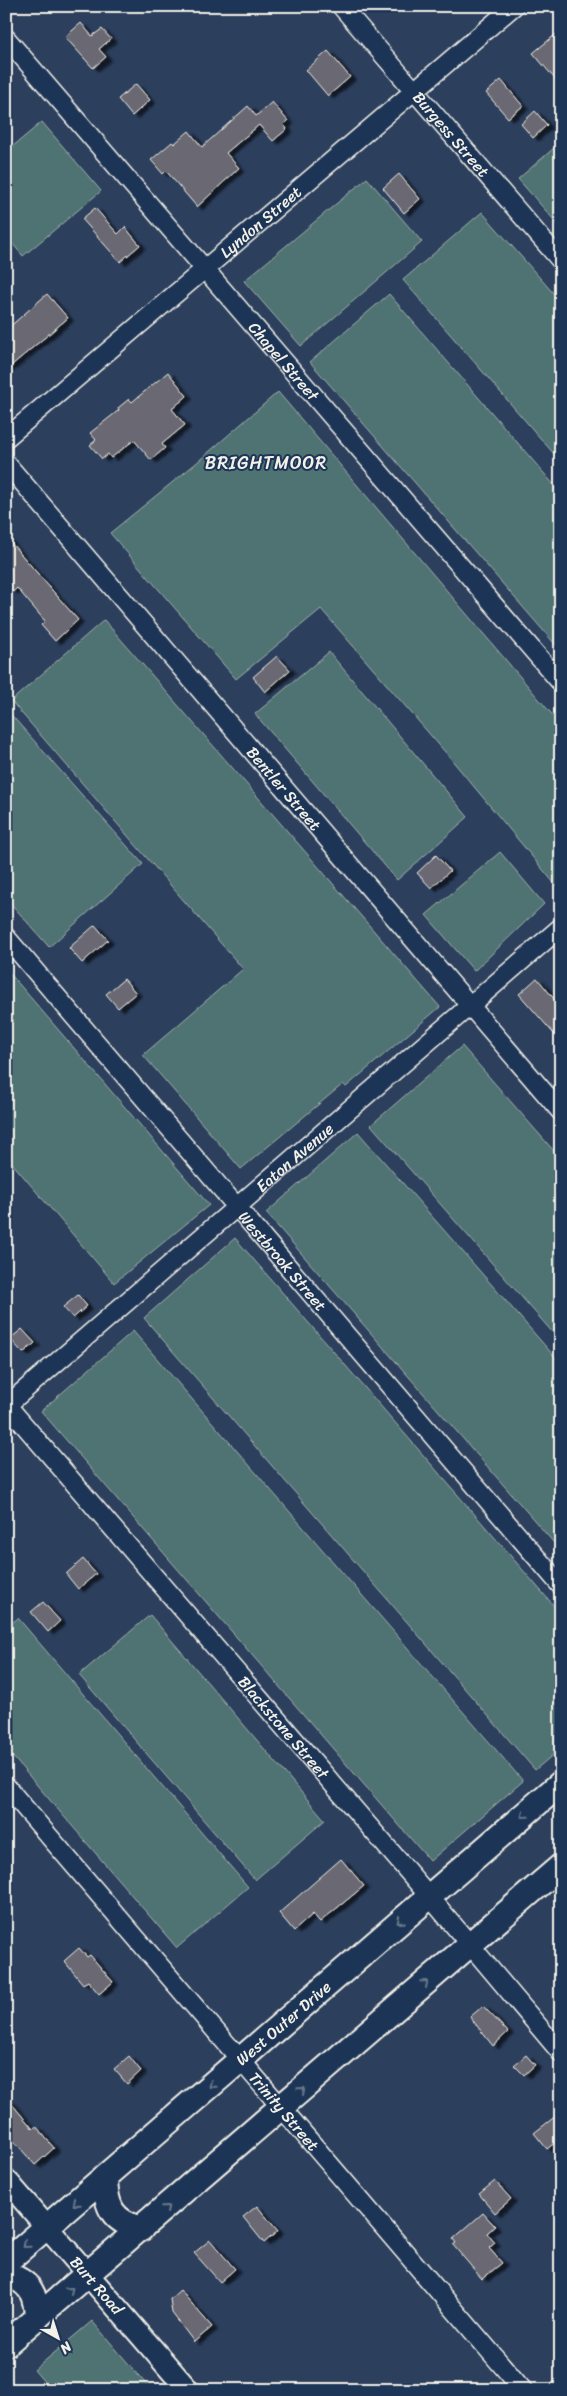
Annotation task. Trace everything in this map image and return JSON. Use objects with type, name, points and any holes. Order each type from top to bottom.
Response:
[{"type":"main road","name":"West Outer Drive","points":[[6,2262],[105,2179],[240,2059],[561,1783]]},
{"type":"main road","points":[[6,2344],[561,1866]]},
{"type":"main road","points":[[105,2179],[106,2197],[110,2210],[119,2220],[141,2229]]},
{"type":"main road","points":[[6,2274],[17,2277],[30,2288],[36,2301],[37,2318]]},
{"type":"street","name":"Burgess Street","points":[[341,6],[561,261]]},
{"type":"street","name":"Lyndon Street","points":[[6,438],[514,6]]},
{"type":"street","name":"Chapel Street","points":[[6,38],[561,684]]},
{"type":"street","name":"Bentler Street","points":[[6,463],[561,1112]]},
{"type":"street","name":"Eaton Avenue","points":[[7,1405],[561,927]]},
{"type":"street","name":"Westbrook Street","points":[[6,937],[561,1586]]},
{"type":"street","name":"Blackstone Street","points":[[7,1405],[561,2052]]},
{"type":"street","name":"Trinity Street","points":[[6,1786],[523,2390]]},
{"type":"street","name":"Burt Road","points":[[6,2180],[188,2390]]},
{"type":"green space","points":[[42,122],[101,191],[23,256],[6,236],[6,152]]},
{"type":"green space","points":[[561,142],[561,228],[518,179]]},
{"type":"green space","points":[[367,178],[422,242],[301,346],[244,281]]},
{"type":"green space","points":[[482,212],[561,302],[561,462],[403,280]]},
{"type":"green space","points":[[389,294],[561,493],[561,651],[310,362]]},
{"type":"green space","points":[[278,392],[561,725],[561,887],[559,889],[446,753],[321,609],[236,679],[110,533],[195,464]]},
{"type":"green space","points":[[104,620],[440,1007],[346,1087],[343,1084],[241,1169],[143,1055],[243,969],[11,701]]},
{"type":"green space","points":[[329,652],[468,817],[397,880],[255,714]]},
{"type":"green space","points":[[6,709],[143,864],[49,947],[6,898]]},
{"type":"green space","points":[[500,852],[544,904],[474,971],[426,915]]},
{"type":"green space","points":[[6,969],[209,1205],[114,1283],[6,1156]]},
{"type":"green space","points":[[462,1046],[561,1159],[561,1342],[371,1125]]},
{"type":"green space","points":[[358,1132],[561,1364],[561,1551],[266,1213]]},
{"type":"green space","points":[[235,1238],[561,1614],[561,1748],[535,1770],[144,1318]]},
{"type":"green space","points":[[133,1331],[523,1781],[430,1861],[41,1411]]},
{"type":"green space","points":[[150,1615],[325,1820],[255,1880],[79,1675]]},
{"type":"green space","points":[[18,1618],[248,1887],[177,1948],[6,1749],[6,1628]]},
{"type":"green space","points":[[92,2321],[151,2390],[51,2390],[34,2370]]},
{"type":"building","points":[[81,23],[92,36],[102,29],[111,39],[99,49],[106,57],[93,68],[65,37]]},
{"type":"building","points":[[561,30],[561,86],[533,53]]},
{"type":"building","points":[[328,51],[350,77],[328,96],[306,70]]},
{"type":"building","points":[[501,80],[523,106],[508,118],[486,93]]},
{"type":"building","points":[[136,84],[150,100],[132,116],[118,99]]},
{"type":"building","points":[[272,102],[288,121],[284,125],[287,129],[273,141],[259,125],[226,153],[239,168],[197,207],[166,171],[163,174],[151,160],[172,142],[174,144],[189,131],[202,147],[248,106],[256,116]]},
{"type":"building","points":[[535,111],[547,125],[533,138],[521,124]]},
{"type":"building","points":[[399,174],[420,199],[404,213],[383,188]]},
{"type":"building","points":[[95,208],[118,234],[125,227],[140,245],[120,262],[82,219]]},
{"type":"building","points":[[47,294],[68,318],[6,370],[6,330]]},
{"type":"building","points":[[168,372],[187,396],[172,409],[185,425],[162,444],[165,448],[151,460],[134,440],[111,458],[108,454],[102,459],[90,445],[96,440],[90,433],[119,410],[118,408],[129,399],[132,402]]},
{"type":"building","points":[[6,537],[78,620],[55,641],[41,625],[45,621],[17,588],[13,592],[6,584]]},
{"type":"building","points":[[277,656],[290,670],[265,692],[253,677]]},
{"type":"building","points":[[436,855],[450,871],[431,888],[417,873]]},
{"type":"building","points":[[95,925],[108,940],[82,963],[69,948]]},
{"type":"building","points":[[537,978],[561,1007],[561,1042],[519,994]]},
{"type":"building","points":[[124,979],[136,993],[118,1008],[106,994]]},
{"type":"building","points":[[78,1295],[87,1306],[73,1318],[63,1307]]},
{"type":"building","points":[[22,1329],[35,1343],[23,1353],[10,1339]]},
{"type":"building","points":[[83,1559],[96,1574],[78,1589],[66,1574]]},
{"type":"building","points":[[43,1602],[60,1621],[48,1632],[31,1612]]},
{"type":"building","points":[[341,1859],[364,1886],[320,1922],[313,1914],[294,1931],[279,1913]]},
{"type":"building","points":[[79,1948],[87,1957],[90,1955],[113,1982],[99,1994],[88,1981],[83,1984],[64,1961]]},
{"type":"building","points":[[483,2006],[508,2032],[493,2046],[470,2017]]},
{"type":"building","points":[[526,2055],[535,2065],[524,2075],[514,2065]]},
{"type":"building","points":[[129,2056],[141,2071],[127,2084],[114,2069]]},
{"type":"building","points":[[6,2097],[33,2129],[36,2126],[54,2148],[35,2165],[6,2132]]},
{"type":"building","points":[[561,2112],[561,2138],[547,2149],[534,2133]]},
{"type":"building","points":[[495,2181],[511,2199],[495,2213],[479,2194]]},
{"type":"building","points":[[257,2206],[278,2231],[264,2243],[243,2217]]},
{"type":"building","points":[[483,2213],[495,2226],[487,2233],[495,2243],[489,2248],[502,2263],[482,2279],[453,2245],[456,2243],[453,2239]]},
{"type":"building","points":[[210,2240],[235,2269],[220,2282],[194,2253]]},
{"type":"building","points":[[180,2290],[212,2327],[194,2342],[172,2313],[170,2299]]},
{"type":"district","name":"BRIGHTMOOR","points":[[266,463]]}]
